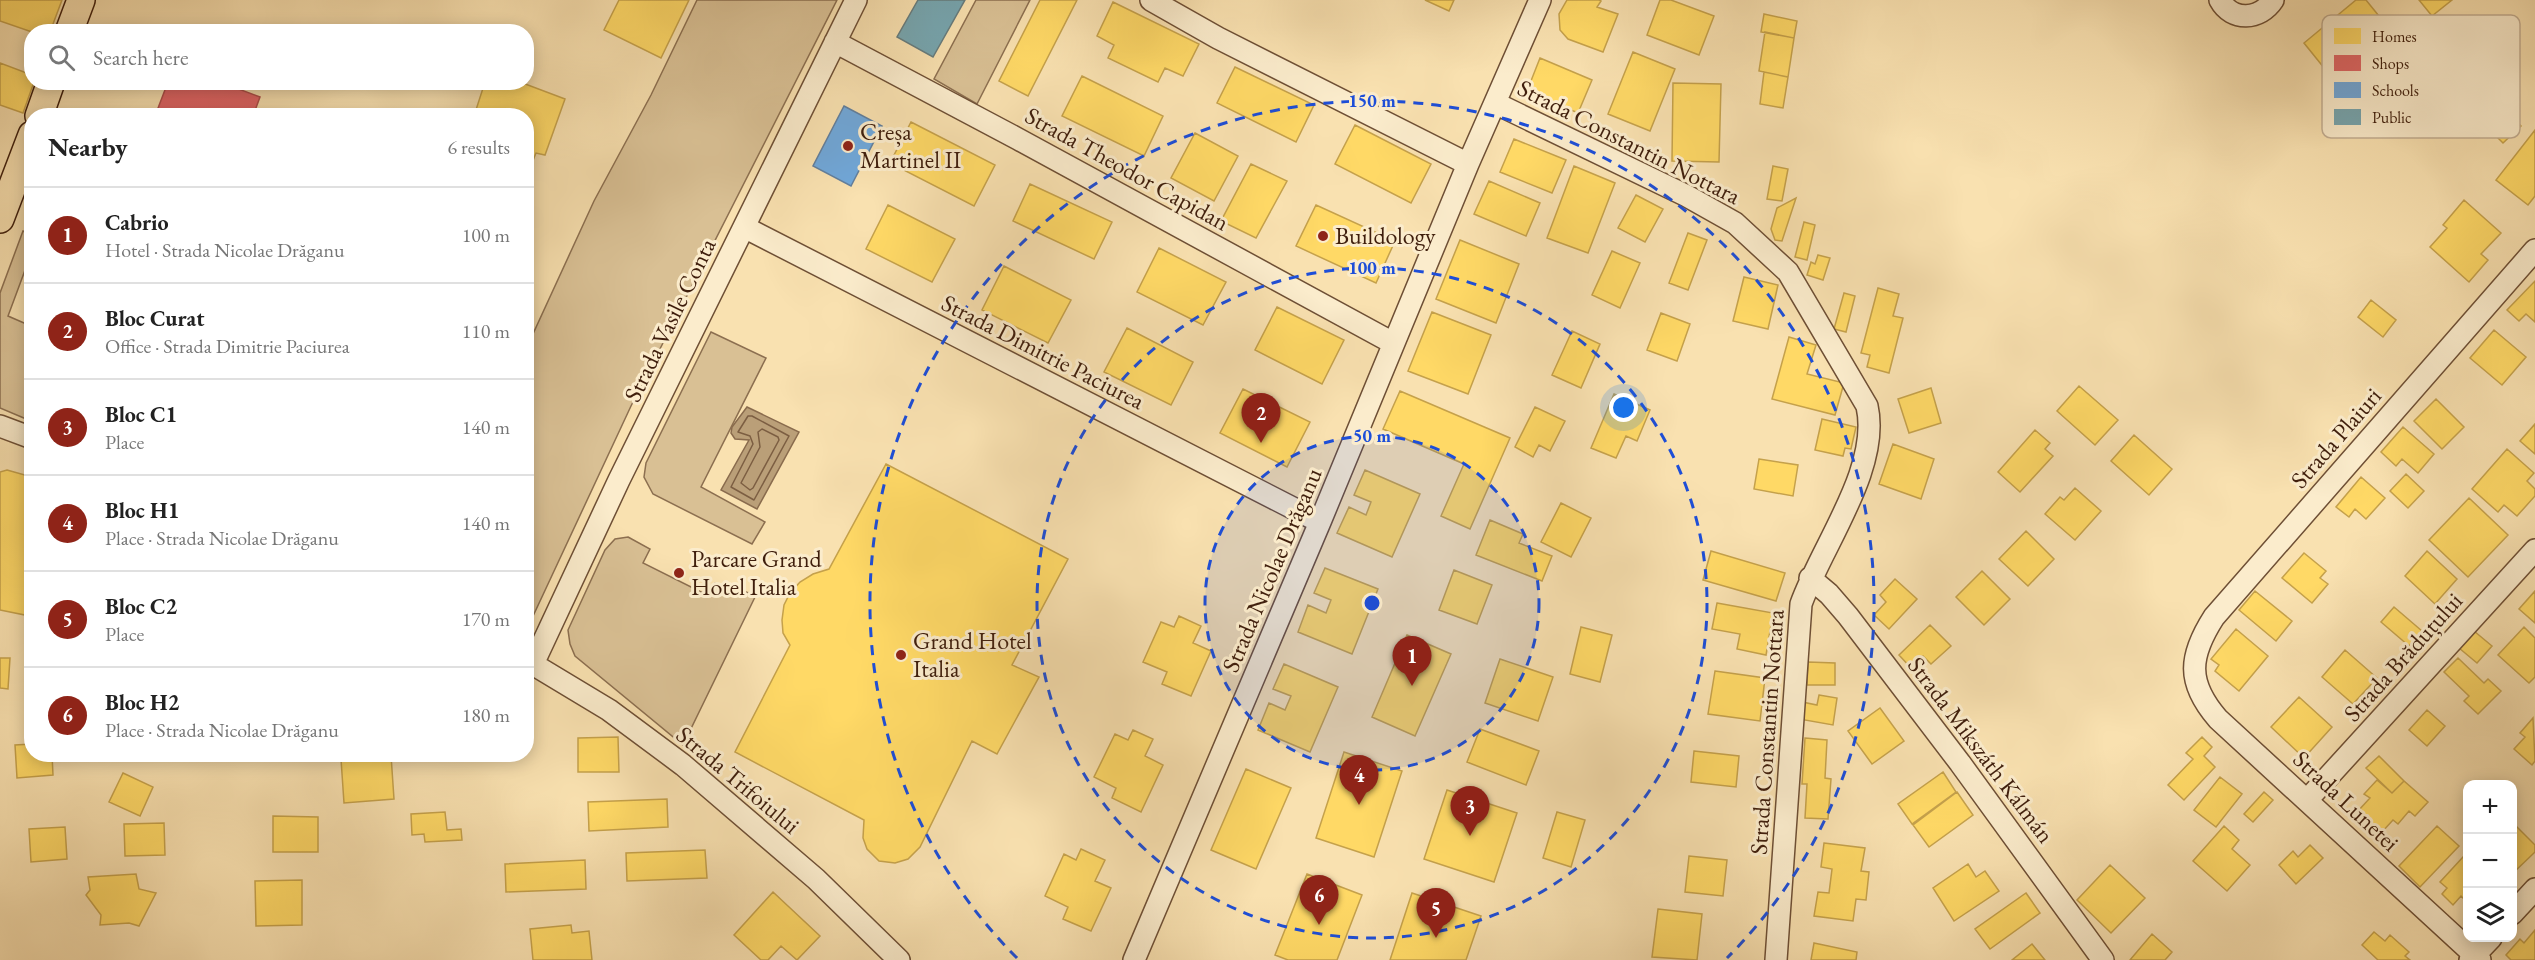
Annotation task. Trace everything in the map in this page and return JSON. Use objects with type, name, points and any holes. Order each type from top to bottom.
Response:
[{"type":"main road","points":[[72,24],[81,0]]},
{"type":"main road","points":[[42,108],[48,90]]},
{"type":"main road","points":[[0,219],[24,156]]},
{"type":"street","name":"Strada Vasile Conta","points":[[534,654],[856,0]]},
{"type":"street","points":[[1151,0],[1218,38],[1468,164]]},
{"type":"street","name":"Strada Nicolae Drăganu","points":[[1134,960],[1320,522],[1468,164],[1540,0]]},
{"type":"street","points":[[2220,0],[2230,12],[2247,16],[2256,15],[2265,10],[2272,0]]},
{"type":"street","name":"Strada Theodor Capidan","points":[[835,42],[1394,344]]},
{"type":"street","name":"Strada Constantin Nottara","points":[[1495,103],[1688,196],[1735,223],[1788,273],[1867,406],[1870,423],[1866,458],[1860,477],[1810,578],[1801,604],[1776,960]]},
{"type":"street","name":"Strada Dimitrie Paciurea","points":[[744,227],[1320,522]]},
{"type":"street","name":"Strada Plaiuri","points":[[2194,669],[2196,650],[2214,617],[2535,250]]},
{"type":"street","points":[[0,426],[24,435]]},
{"type":"street","name":"Strada Brăduțului","points":[[2308,799],[2535,550]]},
{"type":"street","name":"Strada Mikszáth Kálmán","points":[[1810,578],[1829,594],[1848,616],[1960,763],[2103,960]]},
{"type":"street","name":"Strada Trifoiului","points":[[534,664],[609,710],[683,765],[816,879],[899,960]]},
{"type":"street","name":"Strada Lunetei","points":[[2194,669],[2196,686],[2212,712],[2308,799],[2475,958]]},
{"type":"street","points":[[2517,909],[2535,889]]},
{"type":"street","points":[[2475,958],[2488,942]]},
{"type":"shaded area","points":[[697,0],[837,0],[631,406],[534,614],[534,332],[594,201],[651,95]]},
{"type":"shaded area","points":[[976,0],[1030,0],[977,104],[934,79]]},
{"type":"shaded area","points":[[24,231],[24,273],[8,316],[24,323],[24,418],[0,408],[0,293]]},
{"type":"shaded area","points":[[711,332],[766,358],[701,487],[765,522],[752,544],[653,494],[644,477],[646,463]]},
{"type":"shaded area","points":[[628,537],[650,549],[643,563],[707,595],[715,583],[756,595],[683,745],[575,656],[570,644],[568,630],[605,550],[615,539]]},
{"type":"water","points":[[747,407],[799,432],[757,509],[721,490],[749,440],[735,439],[731,433],[732,427]]},
{"type":"building: Homes","points":[[0,0],[62,0],[53,24],[24,24],[24,29],[0,21]]},
{"type":"building: Homes","points":[[619,0],[689,0],[661,58],[604,30]]},
{"type":"building: Homes","points":[[1040,0],[1077,0],[1028,96],[999,81]]},
{"type":"building: Homes","points":[[1425,0],[1454,0],[1449,11]]},
{"type":"building: Homes","points":[[1567,0],[1599,0],[1601,1],[1597,7],[1618,14],[1603,52],[1568,39],[1560,30],[1559,14]]},
{"type":"building: Homes","points":[[1660,0],[1671,0],[1714,16],[1699,55],[1647,35]]},
{"type":"building: Homes","points":[[2356,0],[2366,0],[2378,15],[2338,15]]},
{"type":"building: Homes","points":[[2419,0],[2452,0],[2433,15]]},
{"type":"building: Homes","points":[[1113,2],[1199,44],[1183,76],[1165,68],[1158,82],[1108,58],[1114,45],[1097,36]]},
{"type":"building: Homes","points":[[1764,14],[1797,21],[1794,38],[1761,32]]},
{"type":"building: Homes","points":[[2322,28],[2322,65],[2304,43]]},
{"type":"building: Homes","points":[[1765,32],[1794,38],[1788,77],[1759,71]]},
{"type":"building: Homes","points":[[1633,52],[1675,69],[1650,131],[1608,114]]},
{"type":"building: Homes","points":[[1540,58],[1592,80],[1578,113],[1527,91]]},
{"type":"building: Homes","points":[[0,63],[24,72],[24,90],[31,90],[23,113],[0,105]]},
{"type":"building: Homes","points":[[1235,67],[1314,105],[1296,142],[1217,103]]},
{"type":"building: Homes","points":[[1764,72],[1788,77],[1783,108],[1760,104]]},
{"type":"building: Homes","points":[[1082,76],[1163,116],[1144,156],[1062,116]]},
{"type":"building: Homes","points":[[1673,83],[1721,84],[1719,162],[1672,161]]},
{"type":"building: Homes","points":[[534,87],[565,99],[545,155],[536,153],[534,158],[534,108],[477,108],[482,90],[534,90]]},
{"type":"building: Homes","points":[[911,122],[995,165],[974,206],[890,163]]},
{"type":"building: Homes","points":[[1355,125],[1431,164],[1411,203],[1335,164]]},
{"type":"building: Homes","points":[[2535,130],[2535,196],[2528,205],[2496,180]]},
{"type":"building: Homes","points":[[1195,133],[1238,156],[1214,201],[1171,178]]},
{"type":"building: Homes","points":[[2498,138],[2508,138],[2503,143]]},
{"type":"building: Homes","points":[[1514,139],[1566,160],[1552,193],[1500,172]]},
{"type":"building: Homes","points":[[1251,164],[1287,181],[1256,238],[1221,221]]},
{"type":"building: Homes","points":[[1574,166],[1615,183],[1588,253],[1547,238]]},
{"type":"building: Homes","points":[[1773,166],[1788,169],[1782,201],[1767,199]]},
{"type":"building: Homes","points":[[1489,181],[1540,203],[1526,236],[1474,214]]},
{"type":"building: Homes","points":[[1030,184],[1112,222],[1094,259],[1013,221]]},
{"type":"building: Homes","points":[[1636,195],[1663,209],[1645,242],[1618,228]]},
{"type":"building: Homes","points":[[1796,198],[1782,241],[1775,240],[1771,229],[1777,208]]},
{"type":"building: Homes","points":[[2464,200],[2501,233],[2481,254],[2488,260],[2469,282],[2430,247],[2447,228],[2443,225]]},
{"type":"building: Homes","points":[[888,205],[955,239],[932,282],[866,249]]},
{"type":"building: Homes","points":[[1316,205],[1395,241],[1376,283],[1296,246]]},
{"type":"building: Homes","points":[[1804,222],[1815,225],[1807,260],[1795,257]]},
{"type":"building: Homes","points":[[1688,233],[1707,240],[1688,290],[1669,283]]},
{"type":"building: Homes","points":[[1460,240],[1519,264],[1496,323],[1436,299]]},
{"type":"building: Homes","points":[[1159,248],[1226,282],[1203,325],[1137,292]]},
{"type":"building: Homes","points":[[1612,251],[1640,263],[1620,308],[1592,295]]},
{"type":"building: Homes","points":[[1818,255],[1830,258],[1823,280],[1807,275],[1811,262],[1815,264]]},
{"type":"building: Homes","points":[[1004,266],[1071,300],[1048,343],[982,310]]},
{"type":"building: Homes","points":[[1744,277],[1778,285],[1768,329],[1733,321]]},
{"type":"building: Homes","points":[[2535,281],[2535,322],[2526,314],[2519,321],[2507,310]]},
{"type":"building: Homes","points":[[1878,288],[1899,294],[1893,316],[1903,318],[1889,373],[1867,367],[1870,355],[1861,353]]},
{"type":"building: Homes","points":[[1844,293],[1855,296],[1846,332],[1834,329]]},
{"type":"building: Homes","points":[[2371,300],[2396,320],[2383,337],[2358,317]]},
{"type":"building: Homes","points":[[1277,307],[1344,340],[1322,384],[1255,350]]},
{"type":"building: Homes","points":[[1432,312],[1491,335],[1468,394],[1408,371]]},
{"type":"building: Homes","points":[[1661,313],[1690,324],[1677,361],[1647,350]]},
{"type":"building: Homes","points":[[1127,328],[1193,362],[1171,405],[1104,372]]},
{"type":"building: Homes","points":[[2494,330],[2526,357],[2502,385],[2470,358]]},
{"type":"building: Homes","points":[[1572,331],[1600,344],[1581,388],[1552,375]]},
{"type":"building: Homes","points":[[1789,337],[1816,345],[1807,374],[1844,383],[1835,415],[1772,399]]},
{"type":"building: Homes","points":[[2079,386],[2118,420],[2095,445],[2057,411]]},
{"type":"building: Homes","points":[[1931,388],[1941,423],[1909,433],[1898,399]]},
{"type":"building: Homes","points":[[1243,389],[1310,422],[1287,467],[1220,433]]},
{"type":"building: Homes","points":[[1400,391],[1510,438],[1470,529],[1441,516],[1464,464],[1383,429]]},
{"type":"building: Homes","points":[[1614,394],[1650,410],[1637,441],[1626,436],[1616,458],[1591,448]]},
{"type":"building: Homes","points":[[2436,399],[2464,427],[2442,449],[2414,421]]},
{"type":"building: Homes","points":[[1535,407],[1565,421],[1550,451],[1539,445],[1533,457],[1515,447]]},
{"type":"building: Homes","points":[[1822,419],[1856,427],[1851,449],[1845,448],[1843,456],[1815,450]]},
{"type":"building: Homes","points":[[2535,424],[2535,454],[2520,441]]},
{"type":"building: Homes","points":[[2403,427],[2434,454],[2418,473],[2402,459],[2396,466],[2381,452]]},
{"type":"building: Homes","points":[[2035,430],[2050,443],[2045,449],[2053,456],[2020,492],[1998,472]]},
{"type":"building: Homes","points":[[2134,435],[2172,469],[2149,495],[2111,461]]},
{"type":"building: Homes","points":[[1893,444],[1934,459],[1921,499],[1879,484]]},
{"type":"building: Homes","points":[[2507,449],[2534,473],[2527,481],[2535,489],[2535,496],[2517,516],[2504,505],[2498,512],[2472,489]]},
{"type":"building: Homes","points":[[1759,459],[1798,465],[1793,496],[1754,489]]},
{"type":"building: Homes","name":"Grand Hotel Italia","points":[[886,464],[1068,559],[1012,665],[1039,677],[997,754],[972,741],[920,847],[908,859],[895,863],[879,861],[867,849],[863,838],[864,820],[735,752],[790,645],[783,633],[782,620],[784,605],[790,593],[800,582],[813,574],[829,569]]},
{"type":"building: Homes","points":[[7,470],[24,475],[24,615],[0,610],[0,472]]},
{"type":"building: Homes","points":[[1365,470],[1420,494],[1392,557],[1337,533],[1349,507],[1366,515],[1371,502],[1354,495]]},
{"type":"building: Homes","points":[[2406,474],[2424,491],[2408,508],[2390,491]]},
{"type":"building: Homes","points":[[2361,477],[2385,498],[2366,519],[2355,509],[2349,517],[2336,507]]},
{"type":"building: Homes","points":[[2075,488],[2101,511],[2075,540],[2045,514],[2060,497],[2064,500]]},
{"type":"building: Homes","points":[[2469,498],[2508,535],[2468,577],[2429,540]]},
{"type":"building: Homes","points":[[1561,503],[1591,518],[1571,557],[1541,542]]},
{"type":"building: Homes","points":[[1490,520],[1523,534],[1519,543],[1552,556],[1542,581],[1476,555]]},
{"type":"building: Homes","points":[[2026,531],[2054,559],[2028,586],[1999,559]]},
{"type":"building: Homes","points":[[1711,551],[1785,573],[1776,601],[1703,580]]},
{"type":"building: Homes","points":[[2427,551],[2457,579],[2435,604],[2405,576]]},
{"type":"building: Homes","points":[[2304,553],[2326,571],[2320,578],[2328,584],[2312,603],[2282,578]]},
{"type":"building: Homes","points":[[1325,568],[1378,589],[1352,654],[1298,632],[1308,605],[1326,613],[1331,600],[1314,593]]},
{"type":"building: Homes","points":[[1454,570],[1492,585],[1477,624],[1439,610]]},
{"type":"building: Homes","points":[[1982,571],[2010,599],[1984,625],[1956,597]]},
{"type":"building: Homes","points":[[1895,579],[1917,599],[1889,629],[1874,615],[1886,602],[1880,595]]},
{"type":"building: Homes","points":[[2255,591],[2292,621],[2276,641],[2239,610]]},
{"type":"building: Homes","points":[[2535,591],[2535,623],[2519,609]]},
{"type":"building: Homes","points":[[1717,603],[1773,613],[1766,655],[1737,649],[1740,634],[1712,629]]},
{"type":"building: Homes","points":[[2394,607],[2422,631],[2409,646],[2381,622]]},
{"type":"building: Homes","points":[[1179,616],[1201,626],[1193,643],[1211,651],[1191,696],[1162,684],[1167,672],[1143,662],[1161,622],[1174,627]]},
{"type":"building: Homes","points":[[1930,625],[1951,646],[1931,664],[1923,656],[1911,668],[1899,655]]},
{"type":"building: Homes","points":[[1581,627],[1612,635],[1600,682],[1570,674]]},
{"type":"building: Homes","points":[[2524,627],[2535,638],[2535,677],[2529,683],[2498,655]]},
{"type":"building: Homes","points":[[2236,629],[2268,656],[2239,691],[2215,671],[2219,665],[2211,659]]},
{"type":"building: Homes","points":[[2474,631],[2492,646],[2477,663],[2459,648]]},
{"type":"building: Homes","points":[[1407,635],[1451,654],[1415,736],[1372,717]]},
{"type":"building: Homes","points":[[2345,650],[2377,678],[2353,704],[2322,677]]},
{"type":"building: Homes","points":[[0,658],[10,658],[8,689],[0,688]]},
{"type":"building: Homes","points":[[2458,658],[2484,683],[2488,679],[2501,691],[2478,714],[2464,701],[2469,696],[2444,672]]},
{"type":"building: Homes","points":[[1500,659],[1553,677],[1538,721],[1485,703]]},
{"type":"building: Homes","points":[[1808,662],[1835,663],[1835,685],[1807,685]]},
{"type":"building: Homes","points":[[1284,664],[1338,687],[1310,752],[1258,730],[1269,703],[1285,710],[1291,696],[1273,689]]},
{"type":"building: Homes","points":[[1715,671],[1765,678],[1760,721],[1708,714]]},
{"type":"building: Homes","points":[[1819,695],[1837,698],[1833,725],[1799,719],[1802,702],[1817,705]]},
{"type":"building: Homes","points":[[2299,697],[2332,727],[2304,758],[2271,727]]},
{"type":"building: Homes","points":[[1880,708],[1904,741],[1872,764],[1848,731]]},
{"type":"building: Homes","points":[[2427,710],[2445,726],[2427,746],[2409,730]]},
{"type":"building: Homes","points":[[2533,718],[2535,761],[2532,765],[2514,749],[2525,737],[2520,733]]},
{"type":"building: Homes","points":[[1480,729],[1539,751],[1526,785],[1467,762]]},
{"type":"building: Homes","points":[[1133,730],[1153,739],[1145,756],[1163,765],[1141,812],[1112,798],[1116,788],[1094,777],[1115,734],[1128,740]]},
{"type":"building: Homes","points":[[618,737],[619,772],[578,772],[578,738]]},
{"type":"building: Homes","points":[[2202,737],[2212,747],[2204,756],[2215,767],[2184,800],[2168,785],[2193,759],[2186,753]]},
{"type":"building: Homes","points":[[1805,738],[1827,740],[1825,778],[1831,779],[1828,819],[1805,818],[1807,784],[1802,784]]},
{"type":"building: Homes","points":[[24,744],[24,762],[52,762],[53,775],[17,778],[15,745]]},
{"type":"building: Homes","points":[[1694,751],[1739,756],[1736,787],[1691,782]]},
{"type":"building: Homes","points":[[1344,752],[1402,771],[1374,857],[1316,838]]},
{"type":"building: Homes","points":[[2379,756],[2404,781],[2392,793],[2366,768]]},
{"type":"building: Homes","points":[[341,762],[391,762],[394,799],[344,803]]},
{"type":"building: Homes","points":[[1246,769],[1291,788],[1256,869],[1211,850]]},
{"type":"building: Homes","points":[[1943,772],[1956,792],[1912,824],[1898,804]]},
{"type":"building: Homes","points":[[123,773],[153,787],[140,816],[109,802]]},
{"type":"building: Homes","points":[[2220,777],[2242,794],[2216,827],[2194,810]]},
{"type":"building: Homes","points":[[2377,780],[2392,793],[2404,781],[2428,802],[2415,816],[2409,811],[2398,824],[2393,820],[2382,832],[2358,811],[2370,798],[2364,794]]},
{"type":"building: Homes","points":[[1447,790],[1517,813],[1494,882],[1424,859]]},
{"type":"building: Homes","points":[[1957,792],[1973,815],[1929,847],[1913,825]]},
{"type":"building: Homes","points":[[2264,792],[2273,800],[2253,822],[2244,814]]},
{"type":"building: Homes","points":[[667,799],[668,827],[589,831],[588,802]]},
{"type":"building: Homes","points":[[445,812],[447,830],[461,829],[462,840],[425,842],[424,834],[412,835],[411,814]]},
{"type":"building: Homes","points":[[1557,812],[1585,820],[1571,867],[1543,858]]},
{"type":"building: Homes","points":[[273,816],[318,817],[318,852],[273,852]]},
{"type":"building: Homes","points":[[164,823],[165,855],[125,856],[124,824]]},
{"type":"building: Homes","points":[[2224,826],[2239,840],[2232,849],[2250,865],[2227,891],[2193,861]]},
{"type":"building: Homes","points":[[2437,826],[2459,846],[2420,887],[2399,866]]},
{"type":"building: Homes","points":[[65,827],[67,859],[31,862],[29,829]]},
{"type":"building: Homes","points":[[2517,827],[2535,845],[2535,852],[2517,869]]},
{"type":"building: Homes","points":[[1824,843],[1865,848],[1861,871],[1869,872],[1866,900],[1856,899],[1853,921],[1814,916],[1818,892],[1829,893],[1832,869],[1821,867]]},
{"type":"building: Homes","points":[[2310,845],[2323,858],[2296,884],[2279,865],[2293,851],[2298,857]]},
{"type":"building: Homes","points":[[1081,849],[1105,860],[1095,881],[1111,888],[1091,931],[1063,919],[1068,907],[1045,896],[1064,854],[1076,860]]},
{"type":"building: Homes","points":[[705,850],[707,878],[627,881],[626,853]]},
{"type":"building: Homes","points":[[1689,856],[1727,860],[1723,896],[1685,892]]},
{"type":"building: Homes","points":[[2463,857],[2463,898],[2461,896],[2453,905],[2442,894],[2447,888],[2440,882]]},
{"type":"building: Homes","points":[[585,860],[586,889],[506,892],[505,864]]},
{"type":"building: Homes","points":[[1968,864],[1976,877],[1985,871],[1999,891],[1954,921],[1933,888]]},
{"type":"building: Homes","points":[[2110,865],[2145,898],[2111,933],[2077,900]]},
{"type":"building: Homes","points":[[136,874],[139,889],[156,893],[139,926],[129,923],[100,925],[101,915],[86,895],[90,890],[88,877]]},
{"type":"building: Homes","points":[[1307,874],[1362,895],[1337,960],[1288,960],[1275,955]]},
{"type":"building: Homes","points":[[302,880],[302,925],[256,926],[255,881]]},
{"type":"building: Homes","points":[[773,892],[820,936],[797,960],[781,946],[768,960],[761,960],[734,935]]},
{"type":"building: Homes","points":[[1412,893],[1481,916],[1466,960],[1390,960]]},
{"type":"building: Homes","points":[[2026,893],[2040,913],[1990,949],[1975,929]]},
{"type":"building: Homes","points":[[1658,909],[1702,914],[1697,960],[1652,957]]},
{"type":"building: Homes","points":[[571,925],[572,933],[589,931],[592,960],[533,960],[530,929]]},
{"type":"building: Homes","points":[[2535,930],[2535,960],[2511,960],[2506,955],[2520,939],[2524,943]]},
{"type":"building: Homes","points":[[2374,932],[2385,941],[2390,935],[2409,952],[2405,956],[2410,960],[2378,960],[2362,945]]},
{"type":"building: Homes","points":[[2152,934],[2172,952],[2165,960],[2130,960]]},
{"type":"building: Homes","points":[[1814,943],[1857,952],[1856,960],[1811,960]]},
{"type":"building: Homes","points":[[2032,944],[2045,960],[2012,960]]},
{"type":"building: Shops","points":[[165,90],[241,90],[260,97],[256,108],[158,108]]},
{"type":"building: Schools","name":"Creșa Martinel II","points":[[844,106],[882,126],[851,186],[813,166]]},
{"type":"building: Public","points":[[918,0],[965,0],[933,57],[897,37]]},
{"type":"place","name":"Creșa Martinel II","points":[[848,146]]},
{"type":"place","name":"Buildology","points":[[1323,236]]},
{"type":"place","name":"Bloc Curat","points":[[1261,443]]},
{"type":"place","name":"Parcare Grand Hotel Italia","points":[[679,573]]},
{"type":"place","name":"Grand Hotel Italia","points":[[901,655]]},
{"type":"place","name":"Cabrio","points":[[1412,686]]},
{"type":"place","name":"Bloc H1","points":[[1359,805]]},
{"type":"place","name":"Bloc C1","points":[[1470,836]]},
{"type":"place","name":"Bloc H2","points":[[1319,925]]},
{"type":"place","name":"Bloc C2","points":[[1436,938]]}]
